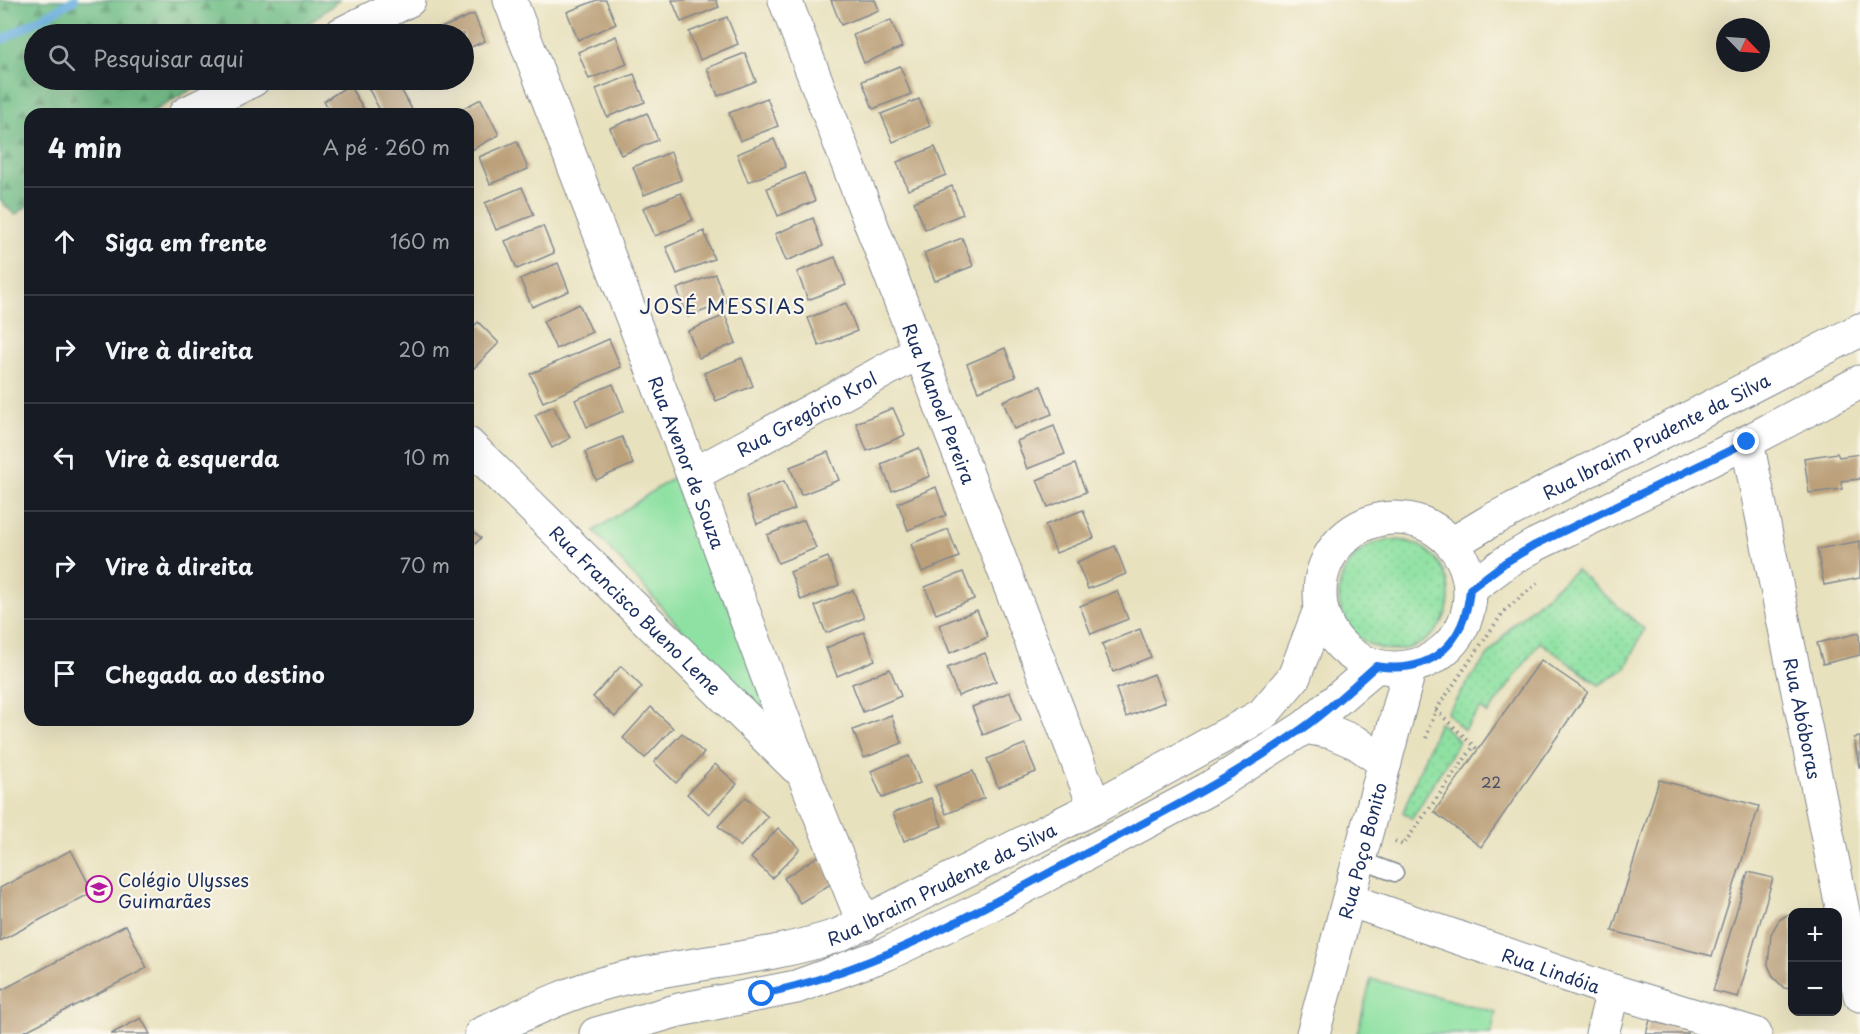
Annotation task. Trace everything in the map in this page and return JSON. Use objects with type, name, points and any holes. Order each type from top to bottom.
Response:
[{"type":"street","points":[[361,24],[409,0]]},
{"type":"street","name":"Rua Avenor de Souza","points":[[510,0],[693,476],[804,775],[864,924]]},
{"type":"street","name":"Rua Manoel Pereira","points":[[784,0],[1095,807]]},
{"type":"street","points":[[197,108],[233,90]]},
{"type":"street","name":"Rua Ibraim Prudente da Silva","points":[[1452,544],[1501,515],[1860,330]]},
{"type":"street","name":"Rua Gregório Krol","points":[[693,476],[921,351]]},
{"type":"street","points":[[1470,589],[1506,562],[1535,545],[1747,442],[1860,382]]},
{"type":"street","name":"Rua Abóboras","points":[[1747,442],[1860,995]]},
{"type":"street","name":"Rua Francisco Bueno Leme","points":[[474,450],[804,775]]},
{"type":"street","points":[[1385,519],[1410,519],[1432,528],[1452,544],[1465,565],[1470,589],[1468,610],[1460,630],[1447,647],[1430,660],[1410,667],[1376,666],[1344,649],[1329,630],[1321,607],[1321,582],[1328,559],[1342,540],[1362,525],[1385,519]]},
{"type":"street","name":"Rua Ibraim Prudente da Silva","points":[[481,1034],[562,998],[610,982],[708,962],[766,955],[813,944],[839,935],[1095,807],[1262,715],[1294,678],[1321,607]]},
{"type":"street","name":"Rua Ibraim Prudente da Silva","points":[[596,1034],[679,1010],[796,987],[886,954],[992,904],[1208,789],[1305,727],[1376,666]]},
{"type":"street","name":"Rua Poço Bonito","points":[[1313,1034],[1410,667]]},
{"type":"street","points":[[1305,727],[1331,732],[1357,743],[1385,763]]},
{"type":"street","name":"Rua Lindóia","points":[[1349,900],[1613,991],[1755,1034]]},
{"type":"street","points":[[1602,1034],[1613,991]]},
{"type":"lane","points":[[1360,860],[1395,873]]},
{"type":"path","points":[[1424,743],[1436,710],[1504,611],[1540,581]]},
{"type":"path","points":[[1436,710],[1478,750]]},
{"type":"path","points":[[1369,825],[1403,845],[1474,746]]},
{"type":"green space","points":[[0,0],[339,0],[306,24],[24,24],[24,90],[190,90],[159,108],[24,108],[24,208],[15,215],[0,200]]},
{"type":"green space","points":[[674,477],[769,703],[754,711],[594,531]]},
{"type":"green space","points":[[1394,540],[1415,544],[1433,556],[1445,574],[1449,595],[1445,616],[1433,634],[1415,646],[1394,650],[1373,646],[1355,634],[1343,616],[1339,595],[1343,574],[1355,556],[1373,544]]},
{"type":"green space","points":[[1576,570],[1644,629],[1626,668],[1599,685],[1540,642],[1488,714],[1481,708],[1464,730],[1447,713],[1475,672],[1512,625]]},
{"type":"green space","points":[[1439,722],[1459,741],[1412,819],[1403,812]]},
{"type":"green space","points":[[1371,979],[1496,1012],[1491,1034],[1357,1034]]},
{"type":"building","points":[[597,0],[606,0],[616,24],[578,40],[567,12]]},
{"type":"building","points":[[672,0],[716,0],[719,7],[681,22]]},
{"type":"building","points":[[831,0],[875,0],[879,10],[841,25]]},
{"type":"building","points":[[474,14],[485,41],[474,46],[474,24],[450,24]]},
{"type":"building","points":[[727,17],[738,44],[700,60],[689,32]]},
{"type":"building","points":[[891,20],[902,47],[864,63],[853,35]]},
{"type":"building","points":[[616,36],[627,64],[589,79],[578,52]]},
{"type":"building","points":[[745,53],[756,81],[718,96],[707,68]]},
{"type":"building","points":[[900,66],[911,94],[873,109],[862,81]]},
{"type":"building","points":[[634,74],[645,102],[607,117],[596,89]]},
{"type":"building","points":[[341,90],[352,90],[363,108],[328,108],[324,101]]},
{"type":"building","points":[[369,90],[401,90],[411,108],[379,108]]},
{"type":"building","points":[[767,98],[778,126],[740,141],[729,113]]},
{"type":"building","points":[[481,99],[499,135],[474,149],[474,108],[464,108]]},
{"type":"building","points":[[919,99],[930,126],[893,142],[881,114]]},
{"type":"building","points":[[647,113],[658,140],[621,155],[610,128]]},
{"type":"building","points":[[774,139],[786,167],[748,182],[737,154]]},
{"type":"building","points":[[517,141],[528,169],[490,184],[479,157]]},
{"type":"building","points":[[935,147],[946,175],[908,190],[897,162]]},
{"type":"building","points":[[671,152],[681,180],[644,195],[633,167]]},
{"type":"building","points":[[804,173],[815,201],[778,216],[767,188]]},
{"type":"building","points":[[952,186],[963,214],[925,229],[914,202]]},
{"type":"building","points":[[522,187],[534,215],[496,230],[485,203]]},
{"type":"building","points":[[681,193],[693,220],[655,236],[643,208]]},
{"type":"building","points":[[813,218],[823,246],[786,261],[775,234]]},
{"type":"building","points":[[543,226],[554,253],[517,269],[505,241]]},
{"type":"building","points":[[704,231],[714,259],[677,274],[666,247]]},
{"type":"building","points":[[962,238],[973,266],[935,281],[924,253]]},
{"type":"building","points":[[835,257],[846,285],[808,300],[797,272]]},
{"type":"building","points":[[558,263],[569,291],[532,307],[520,279]]},
{"type":"building","points":[[715,274],[726,302],[688,317],[677,289]]},
{"type":"building","points":[[846,303],[857,331],[819,346],[808,318]]},
{"type":"building","points":[[579,304],[592,332],[556,349],[543,321]]},
{"type":"building","points":[[725,315],[736,343],[699,358],[688,331]]},
{"type":"building","points":[[478,322],[499,343],[474,368],[474,326]]},
{"type":"building","points":[[609,339],[621,367],[543,402],[530,374]]},
{"type":"building","points":[[1005,348],[1016,377],[978,391],[967,364]]},
{"type":"building","points":[[742,358],[753,386],[716,401],[704,373]]},
{"type":"building","points":[[613,384],[624,411],[587,427],[575,400]]},
{"type":"building","points":[[1041,386],[1052,414],[1014,429],[1003,401]]},
{"type":"building","points":[[553,406],[570,438],[552,448],[535,415]]},
{"type":"building","points":[[893,408],[905,435],[867,451],[856,423]]},
{"type":"building","points":[[1054,426],[1065,454],[1027,469],[1017,441]]},
{"type":"building","points":[[622,437],[633,464],[596,480],[585,452]]},
{"type":"building","points":[[919,448],[930,476],[892,491],[881,464]]},
{"type":"building","points":[[828,452],[839,480],[801,495],[790,467]]},
{"type":"building","points":[[1837,453],[1839,457],[1860,454],[1860,479],[1841,481],[1842,489],[1809,493],[1804,458]]},
{"type":"building","points":[[1075,464],[1086,492],[1048,507],[1037,480]]},
{"type":"building","points":[[784,481],[795,509],[757,524],[746,496]]},
{"type":"building","points":[[936,487],[946,515],[908,530],[898,503]]},
{"type":"building","points":[[1083,510],[1094,538],[1056,553],[1045,525]]},
{"type":"building","points":[[804,520],[816,548],[778,563],[767,535]]},
{"type":"building","points":[[948,529],[959,557],[922,572],[911,544]]},
{"type":"building","points":[[474,532],[481,538],[474,545]]},
{"type":"building","points":[[1860,541],[1860,578],[1824,585],[1817,549]]},
{"type":"building","points":[[1115,546],[1126,574],[1088,589],[1077,562]]},
{"type":"building","points":[[828,557],[839,585],[801,600],[790,572]]},
{"type":"building","points":[[963,572],[974,599],[936,614],[925,587]]},
{"type":"building","points":[[853,590],[864,618],[826,633],[815,606]]},
{"type":"building","points":[[1117,591],[1128,619],[1091,634],[1080,606]]},
{"type":"building","points":[[977,610],[988,637],[950,653],[939,625]]},
{"type":"building","points":[[1140,629],[1151,657],[1113,672],[1102,644]]},
{"type":"building","points":[[864,632],[875,660],[837,676],[826,648]]},
{"type":"building","points":[[1859,633],[1860,655],[1823,664],[1817,643]]},
{"type":"building","points":[[985,653],[996,681],[958,696],[947,668]]},
{"type":"building","points":[[1541,660],[1588,692],[1481,847],[1434,812]]},
{"type":"building","points":[[621,666],[642,687],[615,717],[593,697]]},
{"type":"building","points":[[890,669],[901,696],[863,712],[852,684]]},
{"type":"building","points":[[1154,674],[1165,702],[1126,717],[1116,689]]},
{"type":"building","points":[[1010,692],[1021,720],[983,735],[972,707]]},
{"type":"building","points":[[651,707],[673,728],[645,758],[623,738]]},
{"type":"building","points":[[891,715],[902,743],[864,758],[853,730]]},
{"type":"building","points":[[682,733],[704,753],[676,783],[654,762]]},
{"type":"building","points":[[1860,737],[1860,767],[1859,767],[1854,738]]},
{"type":"building","points":[[1025,744],[1036,772],[998,787],[987,759]]},
{"type":"building","points":[[909,756],[920,783],[882,798],[871,771]]},
{"type":"building","points":[[715,764],[737,784],[709,814],[687,794]]},
{"type":"building","points":[[973,771],[984,798],[946,814],[935,786]]},
{"type":"building","points":[[1659,780],[1759,806],[1712,956],[1612,931]]},
{"type":"building","points":[[746,797],[768,817],[740,847],[718,826]]},
{"type":"building","points":[[931,798],[942,826],[904,841],[893,813]]},
{"type":"building","points":[[778,828],[800,849],[772,878],[751,858]]},
{"type":"building","points":[[71,850],[93,892],[0,941],[0,888]]},
{"type":"building","points":[[818,856],[834,882],[800,903],[784,878]]},
{"type":"building","points":[[1748,872],[1773,878],[1738,997],[1713,991]]},
{"type":"building","points":[[1788,915],[1788,988],[1784,988],[1774,978],[1768,965],[1771,934],[1779,920]]},
{"type":"building","points":[[126,925],[147,968],[20,1034],[0,1034],[0,991]]},
{"type":"building","points":[[141,1018],[150,1034],[111,1034]]},
{"type":"building","points":[[1650,1020],[1688,1031],[1687,1034],[1646,1034]]},
{"type":"waterway","points":[[31,24],[74,0]]},
{"type":"waterway","points":[[0,41],[24,28]]},
{"type":"place","name":"Colégio Ulysses Guimarães","points":[[99,889]]},
{"type":"district","name":"JOSÉ MESSIAS","points":[[723,306]]},
{"type":"route","points":[[762,994],[796,987],[831,976],[886,954],[992,904],[1208,789],[1305,727],[1376,666],[1410,667],[1430,660],[1447,647],[1460,630],[1468,610],[1470,589],[1506,562],[1535,545],[1747,442]]}]
